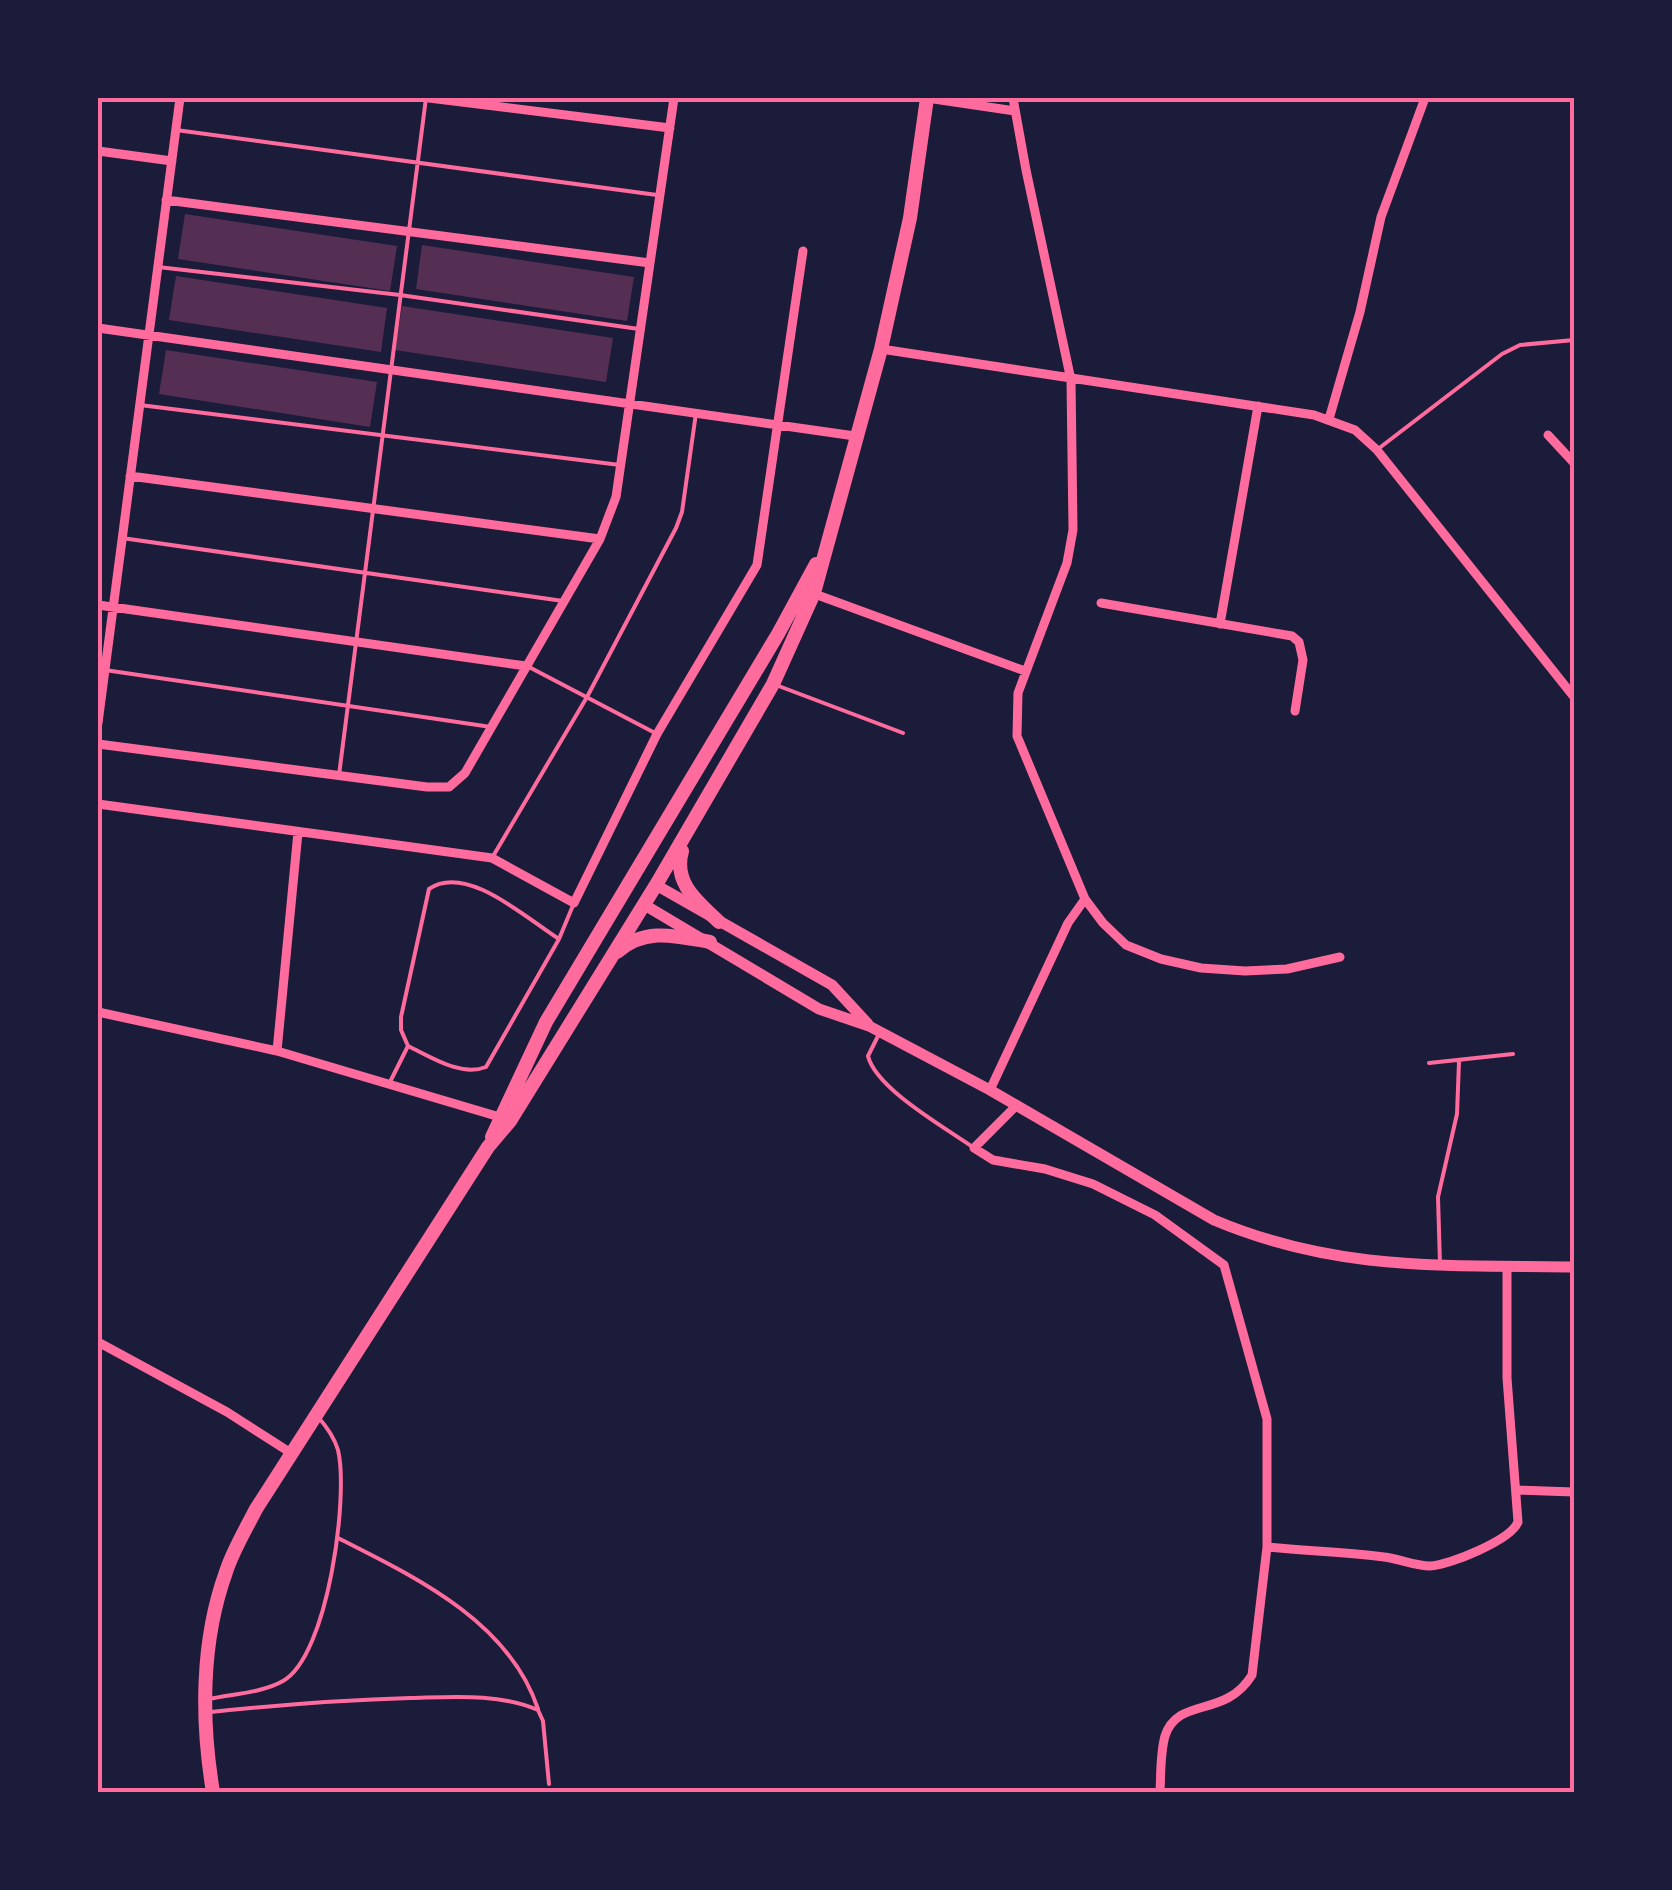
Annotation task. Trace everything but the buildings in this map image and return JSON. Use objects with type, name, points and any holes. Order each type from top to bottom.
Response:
[{"type":"main road","points":[[213,1792],[204,1706],[215,1608],[226,1569],[256,1509],[609,959],[773,684],[823,553],[881,350],[910,218],[927,98]]},
{"type":"main road","points":[[505,1118],[546,1022],[778,634],[808,591]]},
{"type":"main road","points":[[703,805],[680,854],[678,872],[692,894],[719,922]]},
{"type":"main road","points":[[604,925],[646,894],[652,844]]},
{"type":"main road","points":[[609,959],[626,943],[660,933],[710,942]]},
{"type":"street","points":[[98,723],[101,670],[113,608],[180,98]]},
{"type":"street","points":[[427,98],[670,128]]},
{"type":"street","points":[[98,744],[428,787],[449,787],[465,773],[600,539],[616,497],[674,98]]},
{"type":"street","points":[[927,98],[1015,111]]},
{"type":"street","points":[[1014,98],[1071,380],[1073,530],[1067,563],[1025,671],[1015,714],[1016,736],[1085,898],[1126,945],[1161,959],[1245,972],[1287,969],[1340,958]]},
{"type":"street","points":[[1328,418],[1360,312],[1381,217],[1425,98]]},
{"type":"street","points":[[98,151],[172,161]]},
{"type":"street","points":[[166,200],[650,264]]},
{"type":"street","points":[[98,804],[492,858],[574,903],[657,734],[757,564],[803,251]]},
{"type":"street","points":[[98,328],[855,436]]},
{"type":"street","points":[[881,350],[1258,406],[1328,418],[1355,430],[1376,450],[1574,697]]},
{"type":"street","points":[[1220,624],[1258,406]]},
{"type":"street","points":[[1548,436],[1574,463]]},
{"type":"street","points":[[130,476],[600,539]]},
{"type":"street","points":[[808,591],[1025,671]]},
{"type":"street","points":[[1101,603],[1292,636],[1300,642],[1303,660],[1295,710]]},
{"type":"street","points":[[98,606],[526,666]]},
{"type":"street","points":[[278,1051],[298,832]]},
{"type":"street","points":[[646,894],[719,922],[832,985],[875,1029]]},
{"type":"street","points":[[646,894],[710,942],[819,1008],[875,1029],[990,1090],[1214,1220],[1273,1243],[1338,1258],[1574,1267]]},
{"type":"street","points":[[990,1090],[1068,924],[1085,898]]},
{"type":"street","points":[[98,1012],[278,1051],[505,1118]]},
{"type":"street","points":[[1016,1106],[974,1148],[993,1160],[1094,1184],[1155,1215],[1224,1265],[1267,1419],[1267,1547],[1252,1675],[1242,1692],[1224,1703],[1189,1710],[1174,1718],[1166,1734],[1160,1792]]},
{"type":"street","points":[[1267,1547],[1387,1557],[1425,1566],[1464,1557],[1514,1531],[1518,1522],[1507,1378],[1508,1266]]},
{"type":"street","points":[[98,1342],[226,1412],[291,1453]]},
{"type":"street","points":[[1517,1490],[1574,1492]]},
{"type":"lane","points":[[338,776],[427,98]]},
{"type":"lane","points":[[176,130],[660,195]]},
{"type":"lane","points":[[158,267],[400,295],[640,330]]},
{"type":"lane","points":[[1376,450],[1502,354],[1520,346],[1574,340]]},
{"type":"lane","points":[[140,405],[620,465]]},
{"type":"lane","points":[[492,858],[587,697],[676,528],[682,512],[696,412]]},
{"type":"lane","points":[[122,538],[564,601]]},
{"type":"lane","points":[[526,666],[657,734]]},
{"type":"lane","points":[[101,670],[491,727]]},
{"type":"lane","points":[[773,684],[903,733]]},
{"type":"lane","points":[[559,939],[475,885],[449,880],[428,889],[401,1017],[401,1030],[408,1046],[458,1068],[486,1067],[559,939],[574,903]]},
{"type":"lane","points":[[875,1029],[868,1056],[870,1067],[910,1104],[974,1148]]},
{"type":"lane","points":[[389,1084],[408,1046]]},
{"type":"lane","points":[[1429,1063],[1512,1054]]},
{"type":"lane","points":[[1440,1264],[1438,1197],[1457,1114],[1459,1062]]},
{"type":"lane","points":[[204,1706],[285,1681],[307,1652],[320,1620],[338,1538],[338,1451],[316,1414]]},
{"type":"lane","points":[[338,1538],[416,1578],[484,1630],[524,1674],[543,1721],[549,1784]]},
{"type":"lane","points":[[204,1706],[440,1697],[510,1700],[538,1710]]}]
